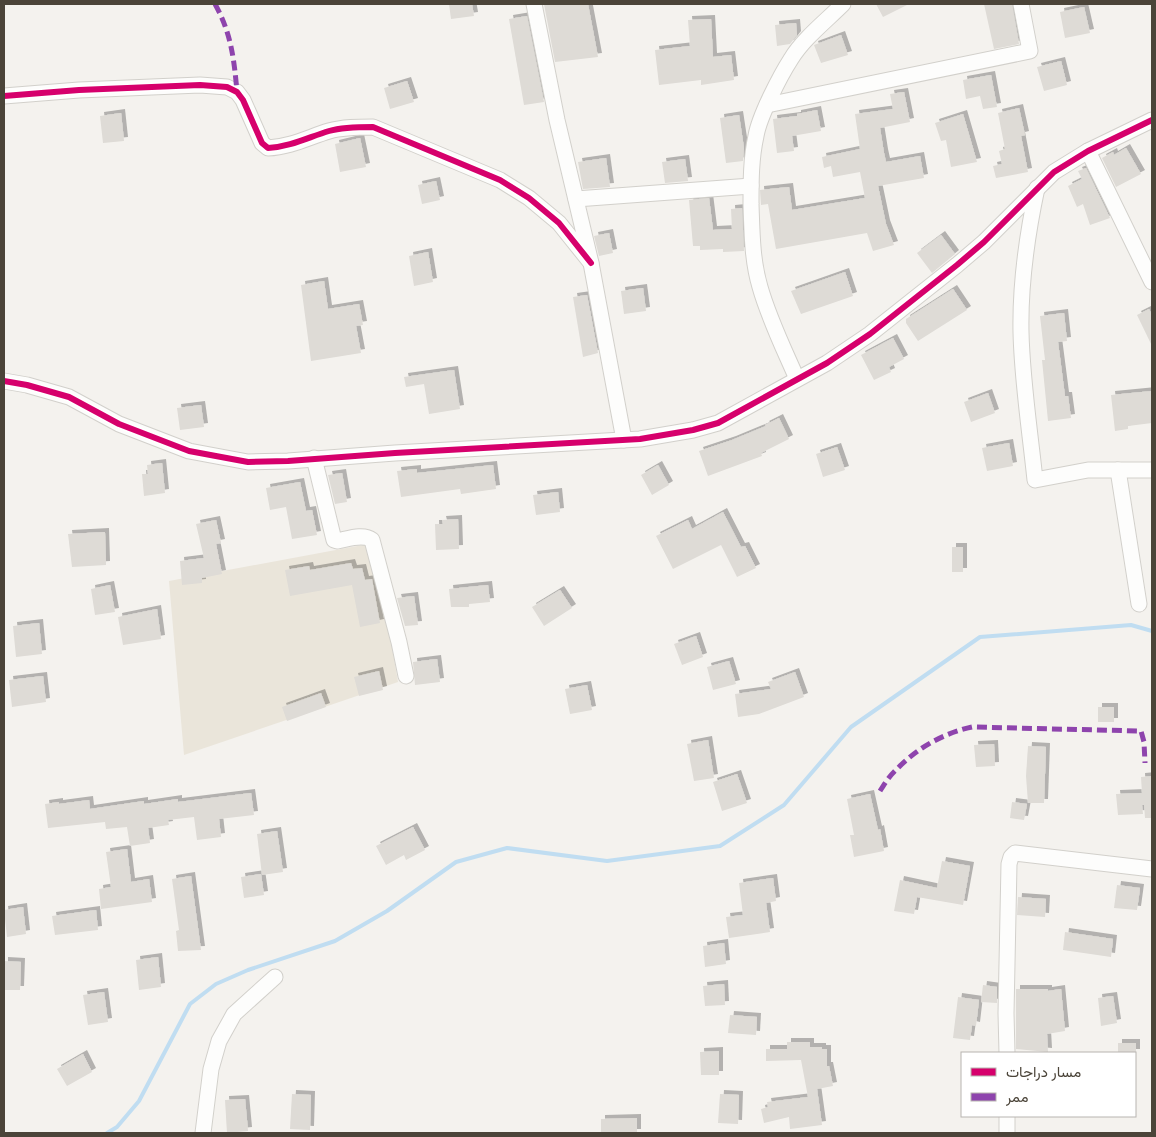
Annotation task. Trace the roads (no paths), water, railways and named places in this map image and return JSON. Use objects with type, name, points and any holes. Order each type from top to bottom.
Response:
[{"type":"street","points":[[534,4],[557,120],[592,263],[624,440]]},
{"type":"street","points":[[798,379],[777,335],[760,289],[754,261],[751,186],[753,155],[756,134],[767,105],[795,54],[843,4]]},
{"type":"street","points":[[767,105],[1030,51],[1021,4]]},
{"type":"street","points":[[4,96],[79,90],[200,85],[227,86],[237,92],[262,143],[268,148],[280,148],[330,131],[354,126],[372,127],[500,180],[529,198],[559,224],[592,263]]},
{"type":"street","points":[[4,381],[27,385],[69,397],[119,424],[189,451],[248,462],[640,439],[693,430],[718,423],[827,363],[870,334],[984,242],[1054,172],[1088,151],[1152,120]]},
{"type":"street","points":[[1088,151],[1152,282]]},
{"type":"street","points":[[576,199],[751,186]]},
{"type":"street","points":[[1037,188],[1029,227],[1023,284],[1021,332],[1035,480],[1088,470],[1152,470]]},
{"type":"street","points":[[314,458],[334,540],[362,536],[372,540],[406,676]]},
{"type":"street","points":[[1118,470],[1139,604]]},
{"type":"street","points":[[1007,1052],[1009,874],[1012,857],[1016,853],[1152,869]]},
{"type":"street","points":[[203,1133],[211,1069],[218,1041],[234,1014],[276,976]]},
{"type":"street","points":[[1007,1117],[1007,1133]]},
{"type":"waterway","points":[[107,1133],[117,1127],[139,1101],[190,1004],[216,984],[248,970],[335,941],[387,911],[456,862],[507,848],[607,861],[720,846],[784,805],[851,727],[980,637],[1131,625],[1152,631]]}]
